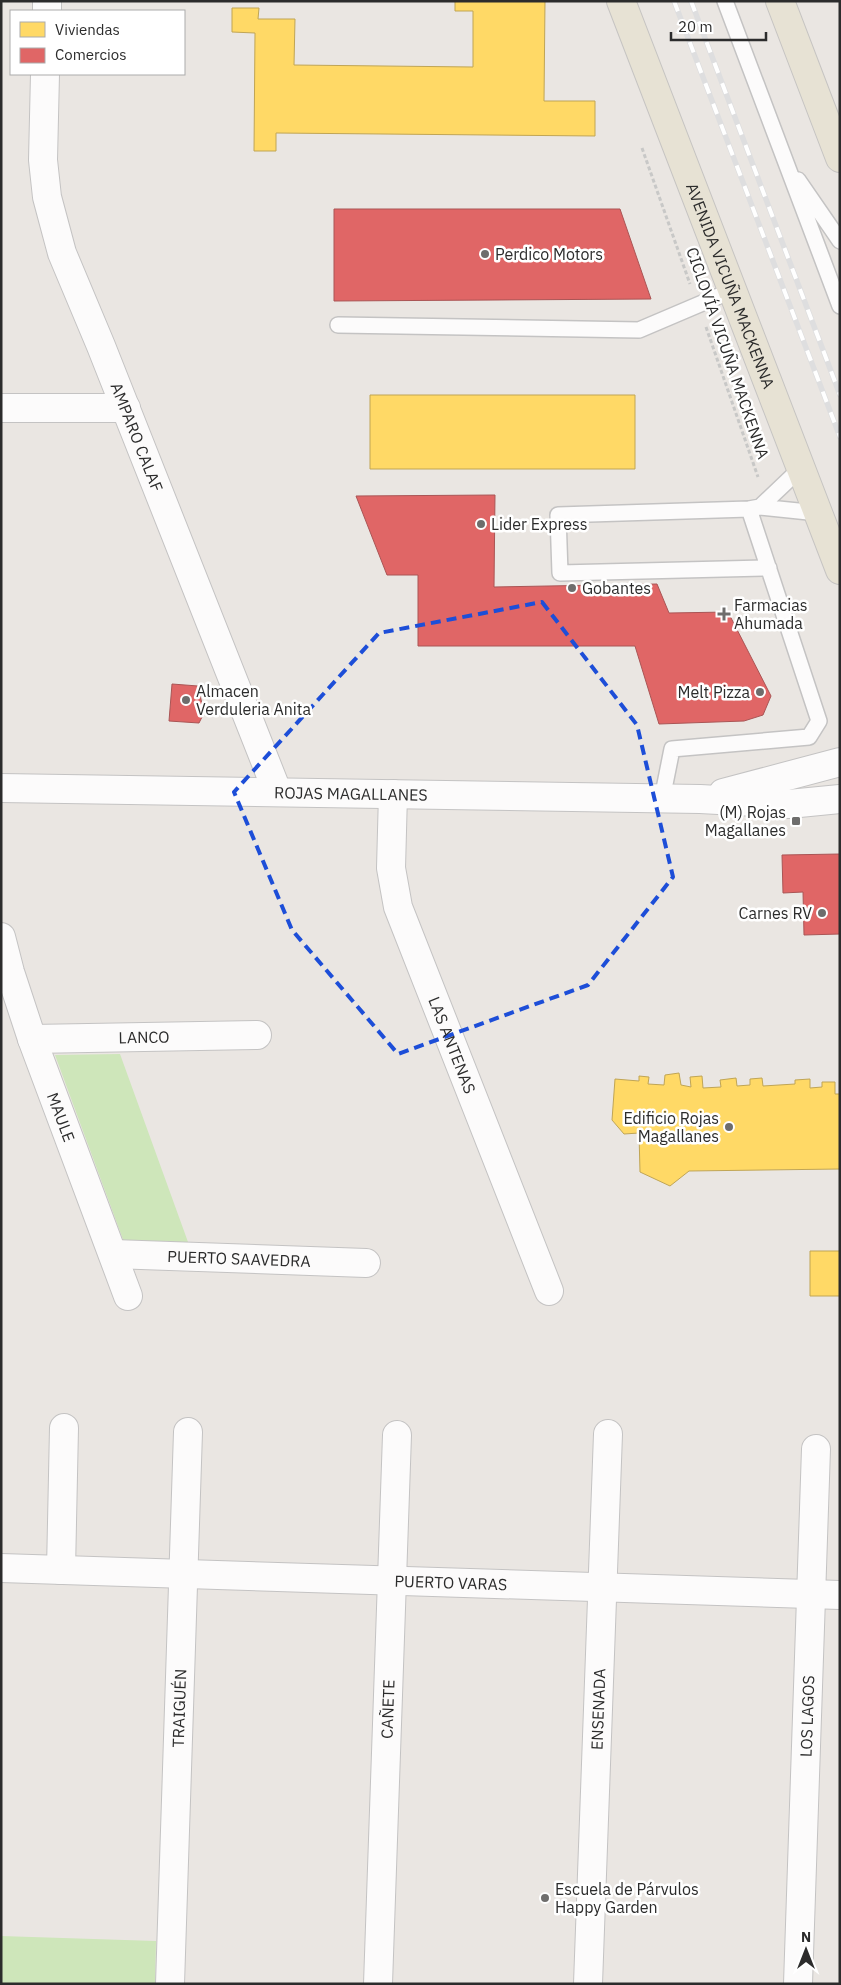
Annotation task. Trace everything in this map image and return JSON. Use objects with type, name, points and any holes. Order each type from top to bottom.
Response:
[{"type":"main road","name":"AVENIDA VICUÑA MACKENNA","points":[[621,1],[840,570]]},
{"type":"main road","points":[[780,1],[840,158]]},
{"type":"street","name":"AMPARO CALAF","points":[[45,75],[43,160],[47,197],[62,253],[126,408],[277,792]]},
{"type":"street","points":[[1,408],[126,408]]},
{"type":"street","name":"ROJAS MAGALLANES","points":[[700,799],[840,762]]},
{"type":"street","name":"ROJAS MAGALLANES","points":[[1,788],[700,799],[789,804],[840,799]]},
{"type":"street","name":"LAS ANTENAS","points":[[393,794],[391,868],[398,907],[549,1291]]},
{"type":"street","name":"MAULE","points":[[1,937],[10,972],[32,1038],[128,1296]]},
{"type":"street","name":"LANCO","points":[[32,1038],[257,1035]]},
{"type":"street","name":"PUERTO SAAVEDRA","points":[[113,1254],[366,1263]]},
{"type":"street","points":[[61,1570],[64,1428]]},
{"type":"street","name":"TRAIGUÉN","points":[[170,1984],[188,1432]]},
{"type":"street","name":"ENSENADA","points":[[588,1984],[608,1434]]},
{"type":"street","name":"CAÑETE","points":[[378,1984],[397,1435]]},
{"type":"street","name":"LOS LAGOS","points":[[798,1984],[816,1449]]},
{"type":"street","name":"PUERTO VARAS","points":[[1,1568],[840,1595]]},
{"type":"lane","points":[[725,1],[840,306]]},
{"type":"lane","points":[[783,159],[840,241]]},
{"type":"lane","points":[[338,325],[639,330],[733,290]]},
{"type":"lane","points":[[759,506],[801,468]]},
{"type":"lane","points":[[662,799],[672,749],[809,737],[819,722],[769,568],[759,506]]},
{"type":"lane","points":[[769,568],[560,572],[558,515],[759,506],[818,513]]},
{"type":"path","name":"CICLOVÍA VICUÑA MACKENNA","points":[[639,139],[698,305],[759,506]]},
{"type":"highlighted area","points":[[542,602],[637,725],[673,877],[588,985],[398,1054],[292,930],[234,792],[379,633]]},
{"type":"green space","points":[[120,1054],[188,1242],[125,1245],[55,1055]]},
{"type":"green space","points":[[1,1936],[156,1941],[155,1984],[1,1984]]},
{"type":"building: Viviendas","points":[[455,1],[545,1],[544,101],[595,101],[595,136],[276,133],[276,151],[254,151],[255,33],[232,32],[232,8],[259,8],[258,19],[295,19],[294,65],[473,67],[473,11],[455,11]]},
{"type":"building: Viviendas","points":[[370,395],[635,395],[635,469],[370,469]]},
{"type":"building: Viviendas","name":"Edificio Rojas Magallanes","points":[[679,1073],[681,1085],[691,1087],[690,1077],[702,1076],[703,1088],[721,1087],[720,1080],[736,1078],[737,1086],[750,1085],[750,1079],[762,1078],[763,1086],[795,1084],[795,1080],[810,1079],[810,1088],[822,1087],[822,1082],[835,1082],[835,1094],[840,1094],[840,1169],[689,1171],[670,1186],[640,1172],[639,1133],[624,1134],[612,1120],[615,1079],[639,1081],[639,1076],[649,1077],[648,1084],[664,1085],[665,1075]]},
{"type":"building: Viviendas","points":[[810,1251],[840,1251],[840,1296],[810,1296]]},
{"type":"building: Comercios","name":"Perdico Motors","points":[[334,209],[620,209],[651,299],[334,301]]},
{"type":"building: Comercios","points":[[495,495],[494,587],[657,584],[669,613],[728,612],[771,696],[763,715],[744,721],[659,724],[635,646],[418,646],[418,575],[387,575],[356,496]]},
{"type":"building: Comercios","name":"Almacen Verduleria Anita","points":[[172,684],[198,686],[204,713],[199,723],[169,721]]},
{"type":"building: Comercios","name":"Carnes RV","points":[[840,854],[840,934],[804,935],[803,892],[783,893],[782,855]]},
{"type":"railway","points":[[674,1],[840,437]]},
{"type":"railway","points":[[691,1],[840,395]]},
{"type":"place","name":"Perdico Motors","points":[[485,254]]},
{"type":"place","name":"Lider Express","points":[[481,524]]},
{"type":"place","name":"Gobantes","points":[[572,588]]},
{"type":"place","name":"Farmacias Ahumada","points":[[724,614]]},
{"type":"place","name":"Melt Pizza","points":[[760,692]]},
{"type":"place","name":"Almacen Verduleria Anita","points":[[186,700]]},
{"type":"place","name":"(M) Rojas Magallanes","points":[[796,821]]},
{"type":"place","name":"Carnes RV","points":[[822,913]]},
{"type":"place","name":"Edificio Rojas Magallanes","points":[[729,1127]]},
{"type":"place","name":"Escuela de Párvulos Happy Garden","points":[[545,1898]]}]
